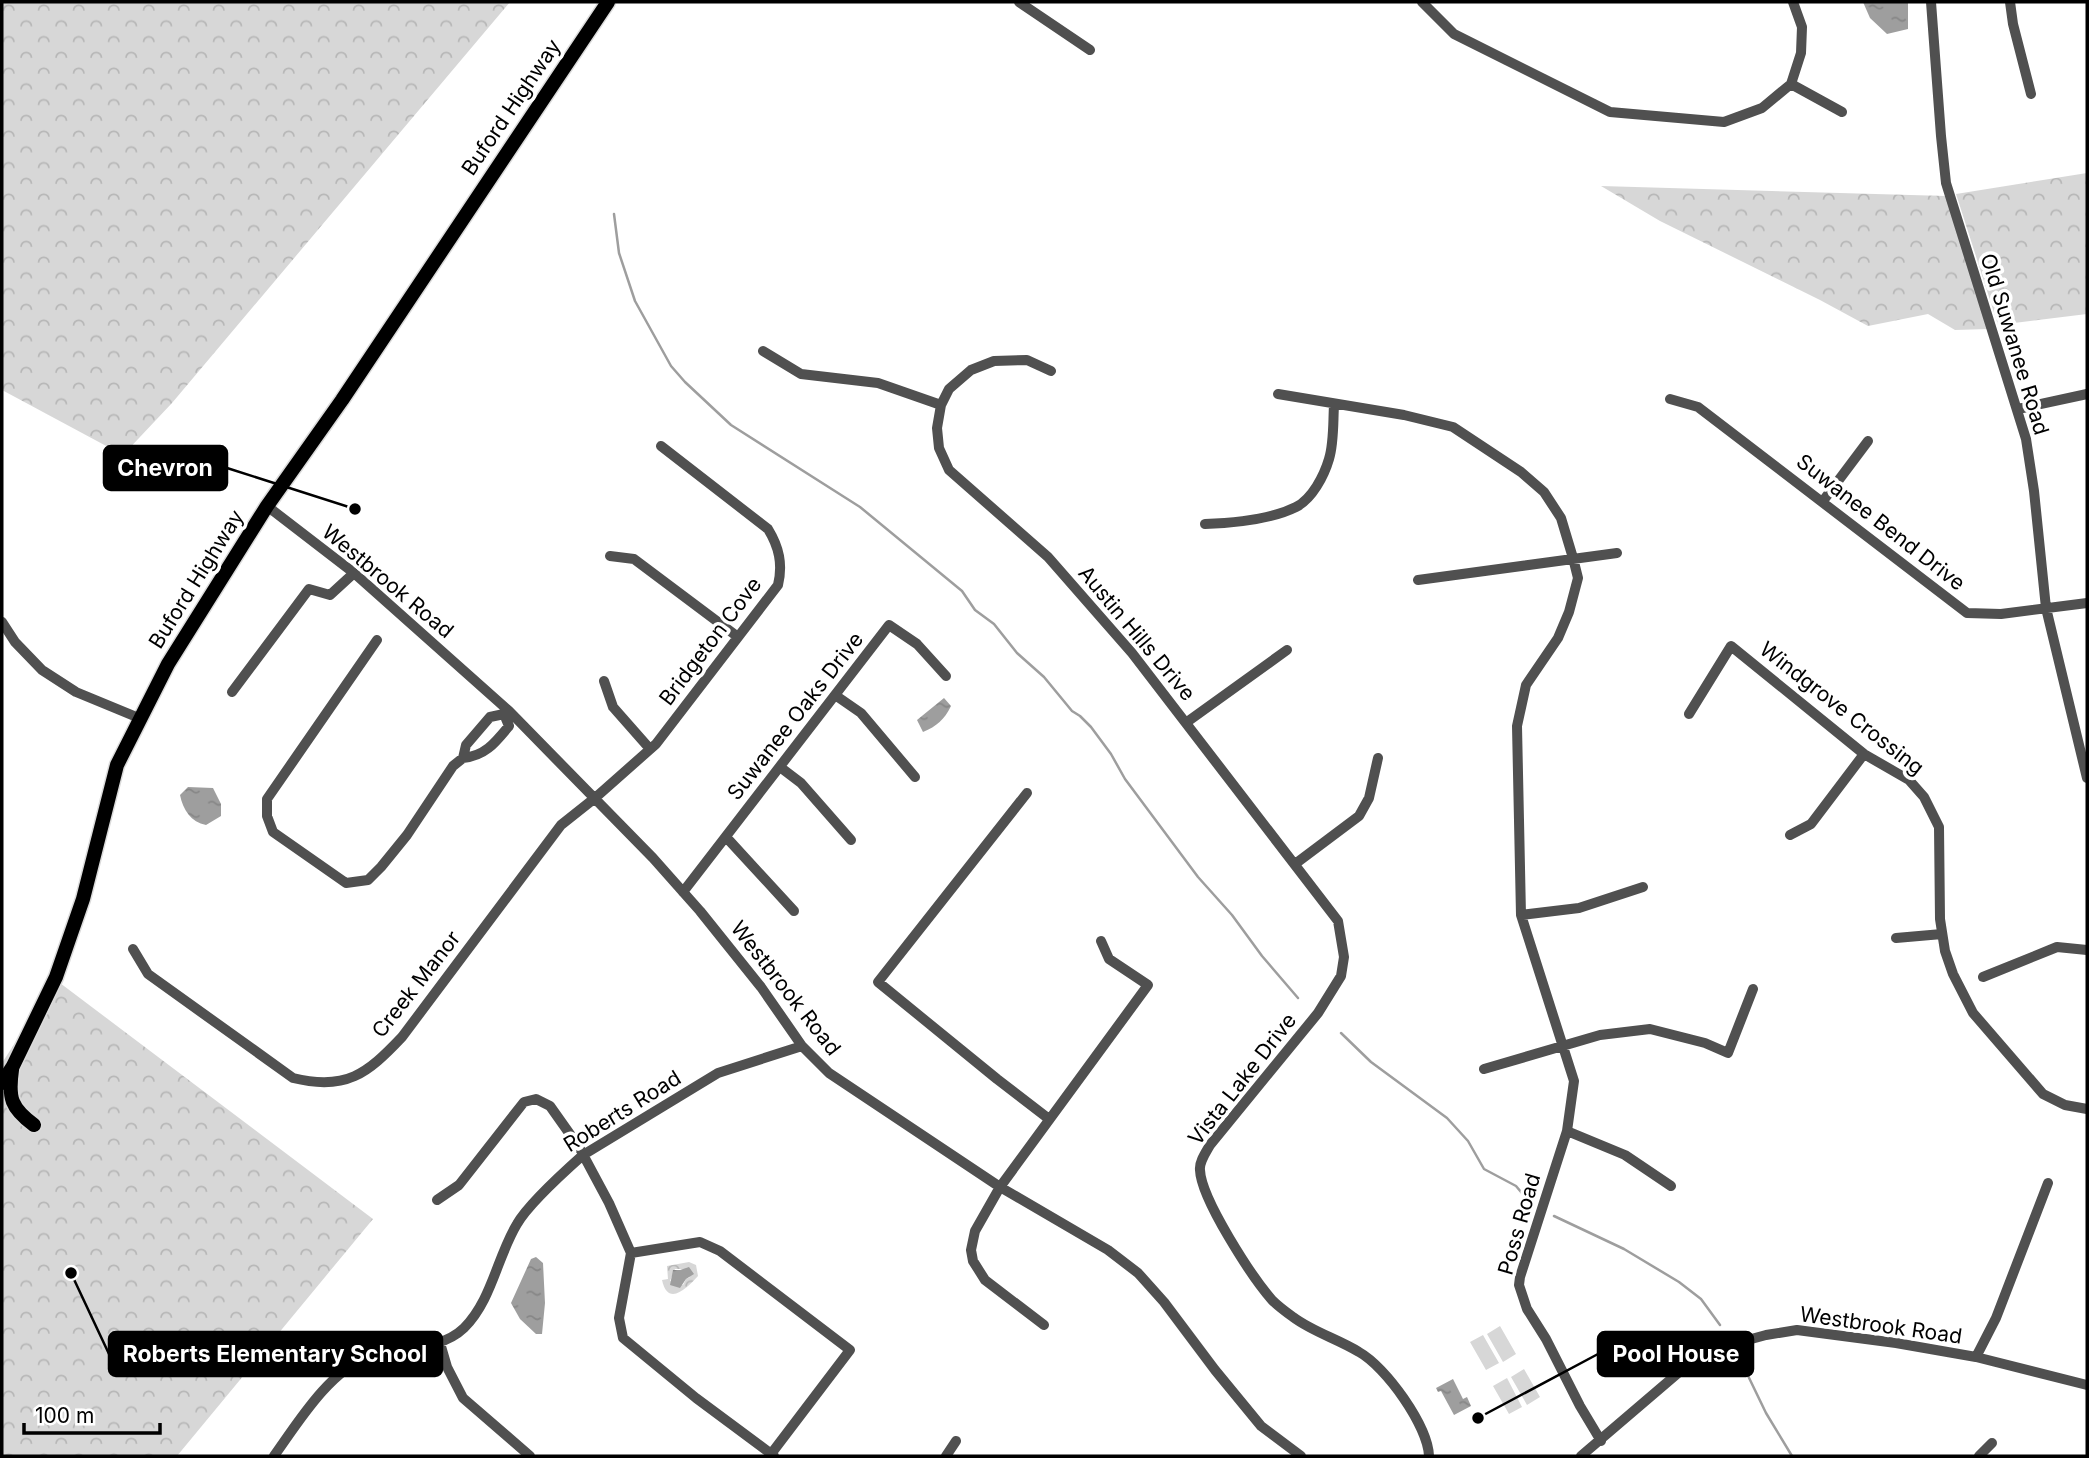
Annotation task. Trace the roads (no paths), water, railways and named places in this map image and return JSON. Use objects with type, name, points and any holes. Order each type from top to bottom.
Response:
[{"type":"main road","name":"Buford Highway","points":[[2,1083],[56,977],[83,899],[117,765],[139,718],[202,606],[267,506],[342,400],[608,2]]},
{"type":"main road","points":[[13,1066],[9,1088],[11,1099],[22,1116],[34,1125]]},
{"type":"street","points":[[1018,2],[1090,50]]},
{"type":"street","points":[[1422,2],[1454,34],[1610,112],[1724,122],[1762,108],[1791,84],[1801,53],[1802,27],[1793,2]]},
{"type":"street","name":"Old Suwanee Road","points":[[1931,2],[1946,183],[2026,439],[2046,608],[2087,778]]},
{"type":"street","points":[[2010,2],[2031,94]]},
{"type":"street","points":[[1791,84],[1842,112]]},
{"type":"street","points":[[763,351],[801,374],[878,383],[941,405],[949,389],[971,370],[994,361],[1027,360],[1051,371]]},
{"type":"street","name":"Poss Road","points":[[1278,394],[1404,415],[1452,427],[1521,472],[1544,492],[1560,518],[1573,558],[1578,578],[1569,612],[1558,638],[1526,685],[1517,726],[1521,915],[1574,1082],[1567,1131],[1520,1277],[1520,1285],[1527,1309],[1601,1441]]},
{"type":"street","points":[[2018,409],[2087,394]]},
{"type":"street","name":"Suwanee Bend Drive","points":[[1670,399],[1698,407],[1967,613],[2001,614],[2087,603]]},
{"type":"street","name":"Austin Hills Drive","points":[[941,405],[937,428],[939,449],[948,470],[1048,557],[1132,653],[1338,921],[1344,957],[1340,976],[1320,1010]]},
{"type":"street","points":[[1205,524],[1228,523],[1276,514],[1298,506],[1305,500],[1322,478],[1330,457],[1334,405]]},
{"type":"street","points":[[1822,501],[1868,441]]},
{"type":"street","name":"Bridgeton Cove","points":[[595,798],[650,750],[778,585],[781,572],[776,541],[768,528],[661,446]]},
{"type":"street","name":"Westbrook Road","points":[[267,506],[354,573],[595,798],[684,892],[761,987],[802,1046],[829,1073],[1000,1187],[1108,1250],[1138,1273],[1261,1426],[1301,1456]]},
{"type":"street","points":[[1418,580],[1617,553]]},
{"type":"street","points":[[610,556],[634,559],[738,638]]},
{"type":"street","points":[[232,692],[309,589],[330,595],[354,573]]},
{"type":"street","points":[[2,622],[15,642],[42,670],[76,692],[139,718]]},
{"type":"street","name":"Suwanee Oaks Drive","points":[[684,892],[889,625],[917,644],[946,676]]},
{"type":"street","points":[[377,640],[267,799],[267,816],[273,832],[346,883],[368,880],[407,835],[453,766],[463,758],[478,757],[509,726],[507,713],[491,717],[466,746],[463,758]]},
{"type":"street","name":"Windgrove Crossing","points":[[1689,714],[1731,646],[1864,754],[1909,780],[1924,797],[1939,827],[1942,933],[1945,951],[1953,974],[1973,1013],[2043,1094],[2065,1105],[2087,1109]]},
{"type":"street","points":[[1187,722],[1287,649]]},
{"type":"street","points":[[604,681],[613,707],[650,750]]},
{"type":"street","points":[[835,695],[861,713],[915,777]]},
{"type":"street","points":[[1790,835],[1811,824],[1864,754]]},
{"type":"street","points":[[1295,864],[1359,816],[1369,798],[1378,758]]},
{"type":"street","points":[[780,767],[801,783],[851,840]]},
{"type":"street","points":[[1027,793],[878,982],[1049,1119]]},
{"type":"street","name":"Creek Manor","points":[[133,949],[148,974],[293,1078],[320,1083],[355,1078],[377,1064],[402,1037],[561,825],[595,798]]},
{"type":"street","points":[[726,837],[794,911]]},
{"type":"street","points":[[1521,915],[1579,908],[1643,887]]},
{"type":"street","points":[[1896,938],[1942,933]]},
{"type":"street","points":[[1044,1325],[985,1280],[971,1250],[975,1231],[1000,1187],[1148,985],[1109,960],[1101,941]]},
{"type":"street","points":[[1983,977],[2057,947],[2087,950]]},
{"type":"street","points":[[1484,1069],[1600,1035],[1650,1029],[1705,1043],[1728,1053],[1753,989]]},
{"type":"street","name":"Vista Lake Drive","points":[[1320,1010],[1210,1145],[1199,1168],[1218,1218],[1273,1300],[1295,1319],[1362,1353],[1383,1373],[1417,1421],[1429,1445],[1429,1456]]},
{"type":"street","name":"Roberts Road","points":[[440,1343],[461,1331],[477,1314],[518,1222],[567,1168],[583,1155],[718,1073],[802,1046]]},
{"type":"street","points":[[437,1200],[459,1185],[524,1102],[536,1099],[550,1106],[583,1155],[631,1253],[619,1318],[623,1338],[696,1398],[772,1455],[850,1350],[720,1251],[700,1242],[631,1253]]},
{"type":"street","points":[[1567,1131],[1625,1155],[1671,1186]]},
{"type":"street","points":[[1976,1357],[1996,1318],[2048,1184]]},
{"type":"street","name":"Westbrook Road","points":[[1581,1456],[1684,1367],[1722,1347],[1797,1330],[1976,1357],[2087,1385]]},
{"type":"street","points":[[274,1456],[332,1381],[349,1368],[366,1357],[440,1343],[447,1367],[463,1398],[530,1456]]},
{"type":"street","points":[[946,1456],[956,1441]]},
{"type":"street","points":[[1979,1456],[1992,1443]]},
{"type":"water","points":[[1863,2],[1908,2],[1908,29],[1887,34],[1870,18]]},
{"type":"water","points":[[944,698],[951,706],[948,711],[940,722],[923,732],[917,720]]},
{"type":"water","points":[[188,787],[213,788],[221,804],[221,816],[206,825],[192,818],[183,806],[180,795]]},
{"type":"water","points":[[536,1257],[543,1263],[545,1303],[542,1334],[536,1334],[520,1319],[511,1303],[531,1259]]},
{"type":"water","points":[[689,1267],[694,1274],[686,1279],[680,1288],[670,1285],[673,1270]]},
{"type":"water","points":[[1453,1379],[1463,1399],[1467,1397],[1471,1406],[1454,1415],[1441,1391],[1438,1392],[1436,1388]]},
{"type":"waterway","points":[[614,214],[619,253],[635,301],[671,366],[731,425],[860,507],[962,591],[975,610],[994,624],[1017,653],[1044,677],[1072,711],[1091,727],[1125,779],[1198,877],[1298,998]]},
{"type":"waterway","points":[[1341,1033],[1371,1062],[1447,1118],[1468,1141],[1484,1169],[1516,1186],[1526,1198]]},
{"type":"waterway","points":[[1554,1216],[1624,1249],[1679,1282],[1701,1299],[1720,1325]]},
{"type":"waterway","points":[[1738,1355],[1766,1413],[1792,1456]]},
{"type":"place","name":"Chevron","points":[[355,509]]},
{"type":"place","name":"Roberts Elementary School","points":[[71,1273]]},
{"type":"place","name":"Pool House","points":[[1478,1418]]}]
